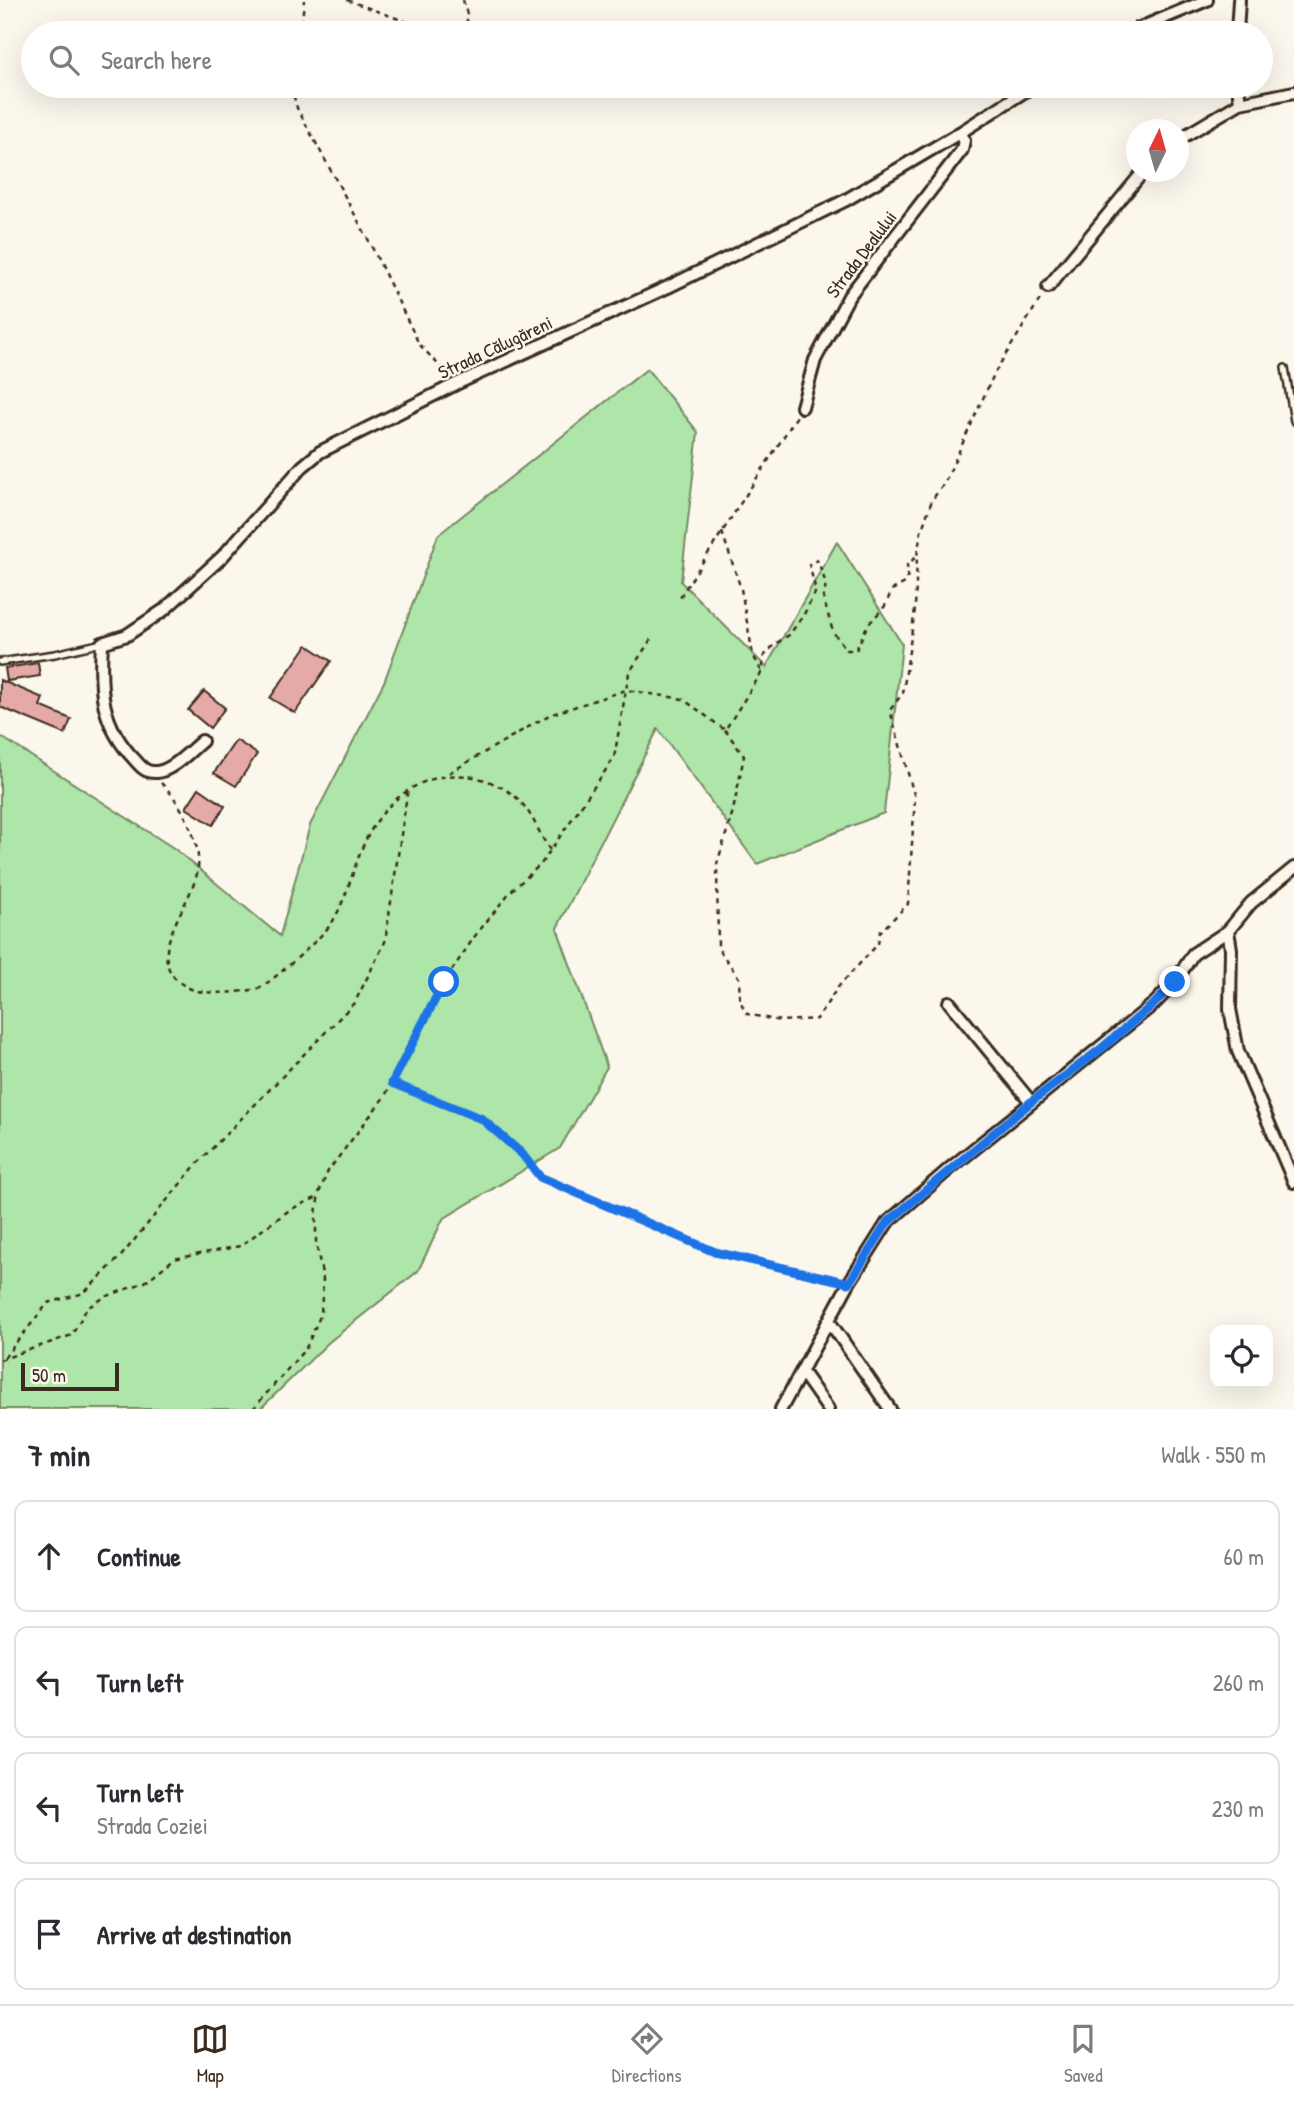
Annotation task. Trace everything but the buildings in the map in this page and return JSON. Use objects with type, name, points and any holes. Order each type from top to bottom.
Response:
[{"type":"street","points":[[1157,21],[1208,0]]},
{"type":"street","points":[[1238,21],[1239,0]]},
{"type":"street","points":[[1273,96],[1294,92]]},
{"type":"street","name":"Strada Călugăreni","points":[[102,643],[127,635],[164,610],[222,557],[302,467],[320,452],[456,384],[770,239],[846,200],[1014,98]]},
{"type":"street","points":[[1239,98],[1240,103]]},
{"type":"street","points":[[1189,133],[1240,103],[1265,98]]},
{"type":"street","name":"Strada Dealului","points":[[802,407],[815,359],[827,334],[849,296],[962,150],[964,140],[961,132]]},
{"type":"street","points":[[1048,287],[1135,182]]},
{"type":"street","points":[[102,643],[101,696],[118,742],[145,771],[165,770],[202,741]]},
{"type":"street","points":[[781,1409],[849,1283],[887,1223],[1031,1102],[1155,1003],[1175,982],[1193,954],[1228,931],[1251,903],[1294,868]]},
{"type":"street","points":[[1228,931],[1231,949],[1230,1009],[1238,1051],[1294,1182]]},
{"type":"street","points":[[949,1002],[1031,1102]]},
{"type":"street","points":[[830,1321],[890,1409]]},
{"type":"street","points":[[802,1372],[828,1409]]},
{"type":"lane","points":[[1285,368],[1294,421]]},
{"type":"lane","name":"Strada Călugăreni","points":[[0,662],[55,654],[102,643]]},
{"type":"path","points":[[298,0],[302,8]]},
{"type":"path","points":[[301,21],[304,0]]},
{"type":"path","points":[[347,0],[404,21]]},
{"type":"path","points":[[463,0],[467,21]]},
{"type":"path","points":[[294,98],[419,344],[456,384]]},
{"type":"path","points":[[145,771],[165,786],[191,828],[198,848],[198,870],[168,942],[167,963],[174,976],[191,990],[220,993],[258,988],[305,951],[333,922],[375,823],[408,788],[446,775],[549,715],[626,690],[683,699],[725,730],[744,757],[733,811],[716,864],[718,948],[739,978],[740,1001],[747,1014],[779,1021],[817,1018],[838,988],[878,944],[880,932],[908,904],[915,798],[890,710],[903,693],[915,609],[920,532],[932,500],[945,482],[995,372],[1048,287]]},
{"type":"path","points":[[680,597],[802,407]]},
{"type":"path","points":[[722,531],[741,589],[753,654],[762,673]]},
{"type":"path","points":[[725,730],[762,673],[764,656],[775,644],[789,635],[816,591],[809,564],[817,560],[824,575],[826,591],[823,597],[833,632],[847,650],[856,650],[867,626],[885,606],[892,590],[905,583],[907,565],[917,555]]},
{"type":"path","points":[[253,1409],[306,1348],[321,1314],[323,1279],[316,1243],[318,1197],[328,1171],[385,1096],[444,982],[469,945],[510,892],[541,864],[614,758],[629,673],[653,636]]},
{"type":"path","points":[[446,775],[482,779],[512,794],[534,819],[541,838],[550,851]]},
{"type":"path","points":[[2,1359],[48,1303],[84,1293],[122,1255],[195,1166],[355,1002],[385,942],[408,788]]},
{"type":"path","points":[[392,1083],[482,1119],[522,1154],[540,1177],[715,1252],[849,1283]]},
{"type":"path","points":[[2,1359],[72,1335],[87,1308],[105,1297],[145,1282],[174,1259],[240,1246],[291,1209],[318,1197]]},
{"type":"green space","points":[[647,369],[698,432],[681,582],[766,667],[837,542],[902,644],[884,813],[757,864],[658,729],[557,928],[607,1067],[560,1148],[443,1219],[418,1271],[329,1342],[260,1409],[0,1409],[0,736],[175,849],[280,936],[310,825],[384,682],[438,535]]},
{"type":"route","points":[[444,982],[392,1083],[482,1119],[522,1154],[540,1177],[715,1252],[849,1283],[887,1223],[1031,1102],[1102,1048],[1155,1003],[1175,982]]}]
